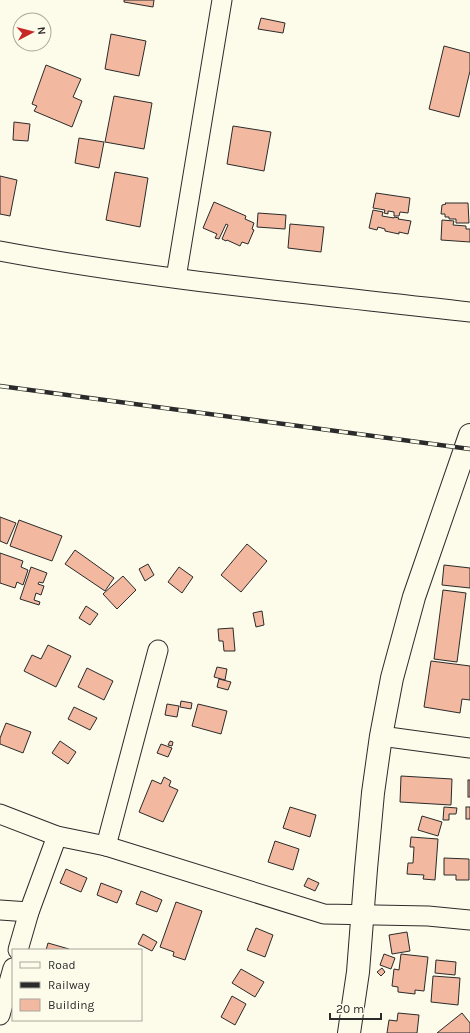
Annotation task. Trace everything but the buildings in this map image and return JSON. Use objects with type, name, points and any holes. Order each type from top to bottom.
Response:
[{"type":"main road","points":[[349,1033],[358,972],[373,793],[381,736],[392,678],[405,627],[470,435]]},
{"type":"street","points":[[176,278],[222,0]]},
{"type":"street","points":[[0,251],[59,262],[176,278],[470,312]]},
{"type":"street","points":[[106,846],[158,650]]},
{"type":"street","points":[[381,736],[470,748]]},
{"type":"street","points":[[0,814],[57,836],[106,846],[324,914],[428,916],[470,920]]},
{"type":"street","points":[[18,949],[28,912],[57,836]]},
{"type":"street","points":[[0,910],[28,912]]},
{"type":"street","points":[[0,1015],[12,972]]},
{"type":"railway","points":[[0,386],[470,449]]}]
